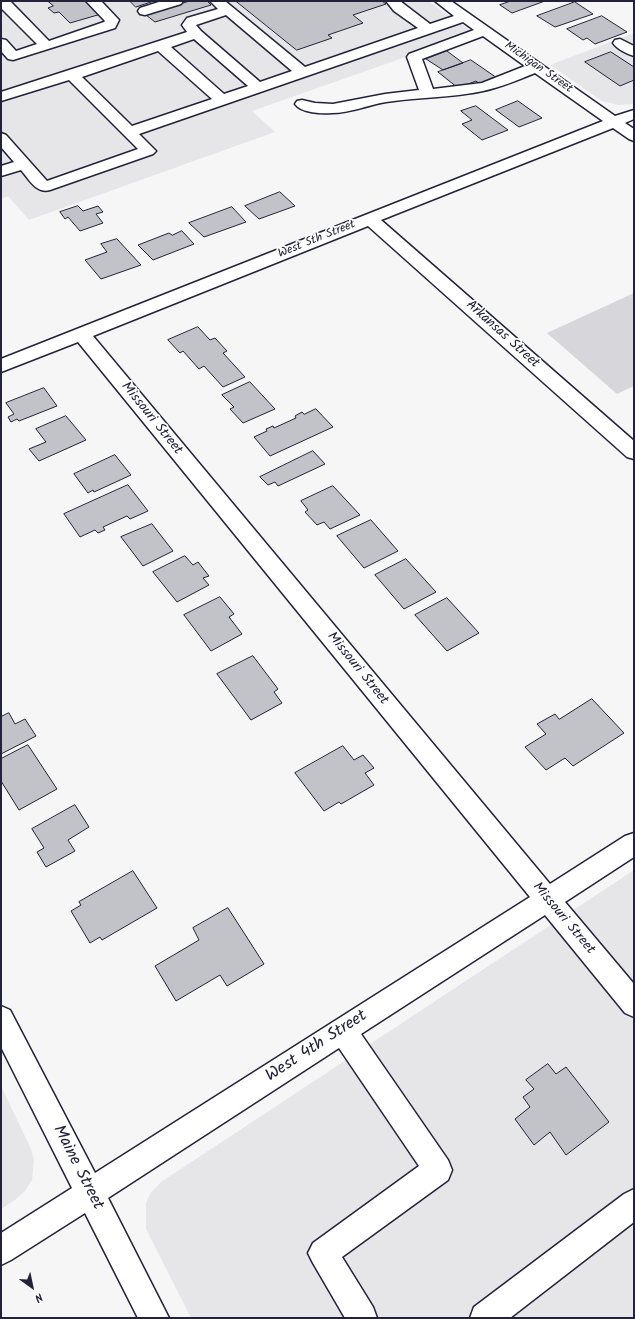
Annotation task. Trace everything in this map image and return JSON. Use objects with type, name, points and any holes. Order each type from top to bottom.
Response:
[{"type":"street","points":[[1,43],[13,56],[110,25],[112,20],[93,1]]},
{"type":"street","points":[[145,11],[176,1]]},
{"type":"street","points":[[393,1],[399,8],[428,29]]},
{"type":"street","name":"Michigan Street","points":[[442,1],[634,136]]},
{"type":"street","points":[[3,2],[47,46]]},
{"type":"street","points":[[258,88],[196,34],[188,25],[192,21],[223,5],[302,72]]},
{"type":"street","points":[[129,132],[464,17]]},
{"type":"street","points":[[428,94],[414,57],[485,31]]},
{"type":"street","points":[[1,98],[196,34]]},
{"type":"street","points":[[620,42],[634,52]]},
{"type":"street","points":[[160,45],[222,100]]},
{"type":"street","points":[[302,104],[314,109],[333,110],[386,98],[484,86],[536,67]]},
{"type":"street","points":[[1,138],[44,187],[148,151],[72,75]]},
{"type":"street","name":"West 5th Street","points":[[1,366],[634,114]]},
{"type":"street","points":[[1,172],[24,164]]},
{"type":"street","name":"Arkansas Street","points":[[370,218],[634,452]]},
{"type":"street","name":"Missouri Street","points":[[81,334],[634,1004]]},
{"type":"street","name":"West 4th Street","points":[[1,1250],[634,844]]},
{"type":"street","name":"Maine Street","points":[[1,1019],[154,1318]]},
{"type":"street","points":[[343,1031],[438,1170],[323,1253],[362,1318]]},
{"type":"street","points":[[485,1318],[634,1204]]},
{"type":"shaded area","points":[[1,1],[428,1],[474,33],[252,111],[275,132],[29,220],[8,196],[1,199]]},
{"type":"shaded area","points":[[634,33],[634,104],[618,105],[602,101],[550,65]]},
{"type":"shaded area","points":[[634,293],[634,386],[617,394],[547,333]]},
{"type":"shaded area","points":[[634,870],[634,1318],[191,1318],[146,1229],[146,1203],[151,1192],[161,1182]]},
{"type":"shaded area","points":[[1,1086],[31,1149],[34,1160],[32,1180],[25,1191],[1,1209]]},
{"type":"building","points":[[48,1],[86,1],[101,14],[70,23],[59,12],[54,13],[48,8],[53,6]]},
{"type":"building","points":[[130,1],[154,1],[136,7]]},
{"type":"building","points":[[190,1],[207,1],[211,5],[155,22],[146,15]]},
{"type":"building","points":[[236,1],[382,1],[386,4],[353,15],[363,23],[328,35],[332,38],[297,50]]},
{"type":"building","points":[[511,1],[545,1],[512,13],[500,5]]},
{"type":"building","points":[[575,2],[593,14],[555,27],[537,16]]},
{"type":"building","points":[[602,16],[627,32],[595,44],[587,38],[583,40],[567,29]]},
{"type":"building","points":[[447,51],[463,63],[443,70],[426,59]]},
{"type":"building","points":[[611,52],[634,67],[634,80],[620,86],[585,62]]},
{"type":"building","points":[[471,60],[497,78],[480,84],[476,81],[458,88],[438,72]]},
{"type":"building","points":[[518,101],[542,118],[519,127],[496,110]]},
{"type":"building","points":[[476,106],[508,130],[482,140],[462,124],[472,120],[461,111]]},
{"type":"building","points":[[280,192],[295,206],[259,219],[245,206]]},
{"type":"building","points":[[78,206],[83,211],[98,206],[103,212],[96,214],[103,223],[80,231],[68,217],[65,219],[60,212]]},
{"type":"building","points":[[232,207],[246,222],[204,237],[189,223]]},
{"type":"building","points":[[182,231],[194,244],[153,260],[138,245],[169,233],[172,235]]},
{"type":"building","points":[[117,239],[141,265],[101,279],[85,260],[107,252],[101,244]]},
{"type":"building","points":[[198,327],[210,340],[215,338],[227,351],[223,353],[245,377],[223,387],[204,366],[199,369],[183,351],[180,353],[168,340]]},
{"type":"building","points":[[250,382],[275,409],[243,423],[230,409],[234,407],[222,395]]},
{"type":"building","points":[[44,388],[57,406],[19,421],[17,419],[11,422],[8,417],[14,414],[6,403]]},
{"type":"building","points":[[316,409],[333,427],[270,456],[254,437],[267,431],[266,429],[273,426],[274,428],[296,418],[295,416],[302,412],[304,414]]},
{"type":"building","points":[[66,416],[86,440],[39,461],[29,449],[46,442],[36,429]]},
{"type":"building","points":[[313,451],[325,464],[278,486],[275,482],[268,485],[260,477]]},
{"type":"building","points":[[115,455],[131,475],[94,492],[93,490],[88,493],[74,474]]},
{"type":"building","points":[[128,485],[148,511],[130,519],[127,516],[103,527],[105,530],[98,533],[95,530],[80,537],[64,514]]},
{"type":"building","points":[[333,486],[360,515],[330,529],[324,522],[317,525],[305,512],[308,510],[301,501]]},
{"type":"building","points":[[371,520],[398,551],[364,568],[337,536]]},
{"type":"building","points":[[152,524],[173,551],[143,566],[121,537]]},
{"type":"building","points":[[185,556],[193,565],[198,562],[209,576],[203,578],[209,585],[177,602],[153,572]]},
{"type":"building","points":[[406,559],[436,592],[404,609],[375,575]]},
{"type":"building","points":[[220,597],[234,614],[229,617],[242,634],[211,651],[184,615]]},
{"type":"building","points":[[447,598],[479,633],[447,651],[415,615]]},
{"type":"building","points":[[253,656],[278,689],[274,692],[282,703],[251,720],[217,674]]},
{"type":"building","points":[[592,699],[624,733],[573,766],[565,758],[546,770],[525,747],[546,734],[537,724],[555,714],[559,719]]},
{"type":"building","points":[[9,713],[15,724],[25,719],[36,736],[1,754],[1,717]]},
{"type":"building","points":[[28,745],[57,789],[19,810],[1,781],[1,759]]},
{"type":"building","points":[[343,746],[354,760],[363,755],[374,768],[365,773],[374,785],[341,804],[339,802],[324,811],[295,773]]},
{"type":"building","points":[[75,805],[89,827],[68,840],[75,851],[46,867],[37,852],[44,848],[32,829]]},
{"type":"building","points":[[133,871],[157,908],[102,940],[100,937],[90,943],[71,911],[81,905],[79,902]]},
{"type":"building","points":[[228,908],[264,964],[227,986],[220,975],[176,1001],[155,966],[199,940],[193,928]]},
{"type":"building","points":[[548,1064],[556,1074],[566,1067],[609,1122],[566,1155],[550,1132],[534,1145],[515,1119],[530,1107],[523,1097],[534,1089],[526,1080]]}]
